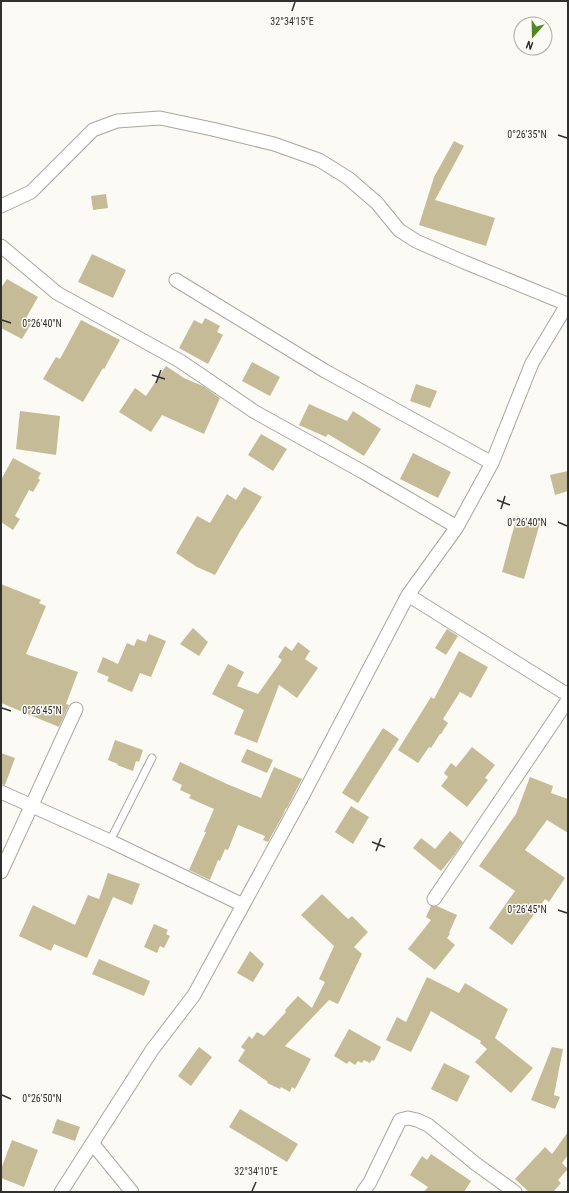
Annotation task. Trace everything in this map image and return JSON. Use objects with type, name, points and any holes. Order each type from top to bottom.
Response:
[{"type":"street","points":[[1,206],[31,192],[93,130],[117,121],[160,118],[274,144],[319,160],[348,178],[378,202],[399,230],[416,241],[464,262],[568,303],[532,363],[492,463],[457,527],[408,595],[307,788],[194,995],[152,1050],[61,1192]]},
{"type":"street","points":[[1,246],[57,293],[180,361],[255,412],[363,472],[457,527]]},
{"type":"street","points":[[176,280],[325,371],[492,463]]},
{"type":"street","points":[[408,595],[568,695]]},
{"type":"street","points":[[434,899],[568,700]]},
{"type":"street","points":[[1,872],[76,709]]},
{"type":"street","points":[[1,792],[110,841],[242,905]]},
{"type":"street","points":[[363,1192],[370,1182],[400,1120],[408,1118],[428,1125],[476,1164],[515,1192]]},
{"type":"street","points":[[92,1144],[132,1192]]},
{"type":"lane","points":[[110,841],[152,758]]},
{"type":"building","points":[[454,141],[464,146],[435,200],[495,218],[486,246],[419,225],[434,177]]},
{"type":"building","points":[[106,194],[108,208],[93,210],[91,196]]},
{"type":"building","points":[[92,254],[126,270],[113,298],[78,282]]},
{"type":"building","points":[[7,279],[38,297],[25,320],[31,324],[22,339],[1,328],[1,288]]},
{"type":"building","points":[[205,318],[220,326],[217,332],[223,335],[208,364],[179,348],[194,320],[202,324]]},
{"type":"building","points":[[81,320],[120,340],[83,402],[43,379],[56,357],[60,359]]},
{"type":"building","points":[[252,362],[280,377],[270,396],[242,381]]},
{"type":"building","points":[[166,366],[184,378],[203,386],[220,398],[204,434],[162,415],[151,432],[119,412],[135,388],[146,396]]},
{"type":"building","points":[[416,384],[437,391],[430,408],[410,401]]},
{"type":"building","points":[[309,404],[347,421],[353,411],[381,429],[364,456],[328,434],[326,437],[299,425]]},
{"type":"building","points":[[20,411],[60,416],[56,455],[16,449]]},
{"type":"building","points":[[261,434],[287,449],[273,471],[248,455]]},
{"type":"building","points":[[413,453],[451,472],[438,498],[400,479]]},
{"type":"building","points":[[13,458],[41,473],[38,478],[40,480],[33,492],[29,490],[15,516],[20,519],[13,530],[1,522],[1,480]]},
{"type":"building","points":[[568,471],[568,491],[555,495],[550,475]]},
{"type":"building","points":[[244,487],[262,497],[215,575],[197,567],[176,553],[197,516],[210,523],[227,494],[236,500]]},
{"type":"building","points":[[517,516],[540,523],[524,579],[502,572]]},
{"type":"building","points":[[1,584],[41,600],[39,603],[46,606],[26,654],[78,672],[66,704],[69,705],[59,727],[1,703]]},
{"type":"building","points":[[193,628],[208,642],[199,656],[180,644]]},
{"type":"building","points":[[447,629],[458,636],[446,655],[435,648]]},
{"type":"building","points":[[149,634],[166,641],[151,677],[140,673],[132,692],[107,681],[109,677],[97,672],[103,657],[118,664],[127,643],[134,646],[137,639],[146,642]]},
{"type":"building","points":[[298,642],[310,651],[305,659],[318,668],[297,698],[279,685],[257,743],[234,734],[244,710],[212,694],[228,664],[244,672],[237,686],[258,694],[282,660],[278,657],[285,646],[292,651]]},
{"type":"building","points":[[459,651],[488,667],[471,698],[460,692],[443,719],[448,723],[431,748],[429,747],[418,763],[398,750],[431,697],[434,699]]},
{"type":"building","points":[[383,728],[399,739],[358,803],[342,793]]},
{"type":"building","points":[[115,740],[143,750],[139,762],[136,761],[133,771],[108,760]]},
{"type":"building","points":[[472,747],[495,765],[485,778],[488,780],[467,807],[441,786],[448,777],[444,773],[451,763],[456,767]]},
{"type":"building","points":[[247,749],[273,760],[267,773],[241,762]]},
{"type":"building","points":[[1,753],[15,758],[5,785],[1,784]]},
{"type":"building","points":[[180,762],[261,798],[274,767],[302,779],[268,842],[263,840],[265,836],[238,825],[228,850],[225,849],[220,861],[218,860],[210,880],[189,870],[206,832],[204,832],[214,809],[189,798],[191,795],[180,790],[182,785],[172,780]]},
{"type":"building","points":[[530,777],[553,786],[551,793],[568,799],[568,833],[547,820],[525,850],[565,878],[549,902],[545,899],[512,945],[489,928],[515,891],[479,866],[516,814]]},
{"type":"building","points":[[351,806],[369,817],[353,844],[335,832]]},
{"type":"building","points":[[450,831],[463,842],[441,871],[413,848],[421,838],[435,849]]},
{"type":"building","points":[[108,873],[140,884],[132,905],[113,897],[87,958],[54,944],[51,951],[19,936],[33,905],[75,925],[88,895],[99,899]]},
{"type":"building","points":[[322,894],[348,919],[352,916],[368,932],[354,947],[362,954],[338,1004],[329,1000],[285,1046],[311,1059],[295,1089],[292,1087],[290,1092],[281,1087],[280,1089],[267,1083],[268,1082],[238,1061],[245,1050],[241,1047],[249,1036],[252,1039],[257,1032],[264,1036],[286,1012],[285,1010],[298,996],[312,1008],[325,982],[319,979],[334,946],[301,915]]},
{"type":"building","points":[[431,906],[437,906],[457,915],[447,938],[455,945],[435,970],[408,949],[431,920],[426,917]]},
{"type":"building","points":[[154,924],[168,930],[166,934],[170,936],[164,948],[160,946],[157,953],[144,947]]},
{"type":"building","points":[[250,951],[264,964],[253,982],[237,973]]},
{"type":"building","points":[[99,959],[150,981],[144,996],[92,974]]},
{"type":"building","points":[[427,977],[459,993],[465,983],[508,1009],[495,1038],[533,1068],[511,1093],[475,1062],[487,1049],[480,1043],[481,1041],[431,1011],[411,1052],[386,1040],[397,1017],[406,1022]]},
{"type":"building","points":[[349,1029],[381,1047],[374,1061],[372,1060],[370,1063],[364,1060],[362,1063],[358,1061],[355,1065],[349,1061],[347,1064],[334,1056]]},
{"type":"building","points":[[199,1047],[212,1057],[191,1086],[178,1076]]},
{"type":"building","points":[[552,1047],[563,1049],[554,1095],[560,1097],[555,1109],[531,1100]]},
{"type":"building","points":[[444,1063],[470,1076],[457,1102],[431,1089]]},
{"type":"building","points":[[240,1109],[298,1144],[287,1162],[229,1127]]},
{"type":"building","points":[[57,1119],[80,1127],[75,1141],[52,1133]]},
{"type":"building","points":[[568,1132],[568,1155],[562,1163],[568,1169],[558,1180],[561,1183],[553,1192],[529,1192],[515,1179],[545,1147],[552,1154]]},
{"type":"building","points":[[12,1140],[38,1150],[24,1187],[1,1178],[1,1169]]},
{"type":"building","points":[[431,1154],[471,1181],[464,1192],[424,1192],[428,1187],[410,1175],[422,1156],[427,1160]]}]
